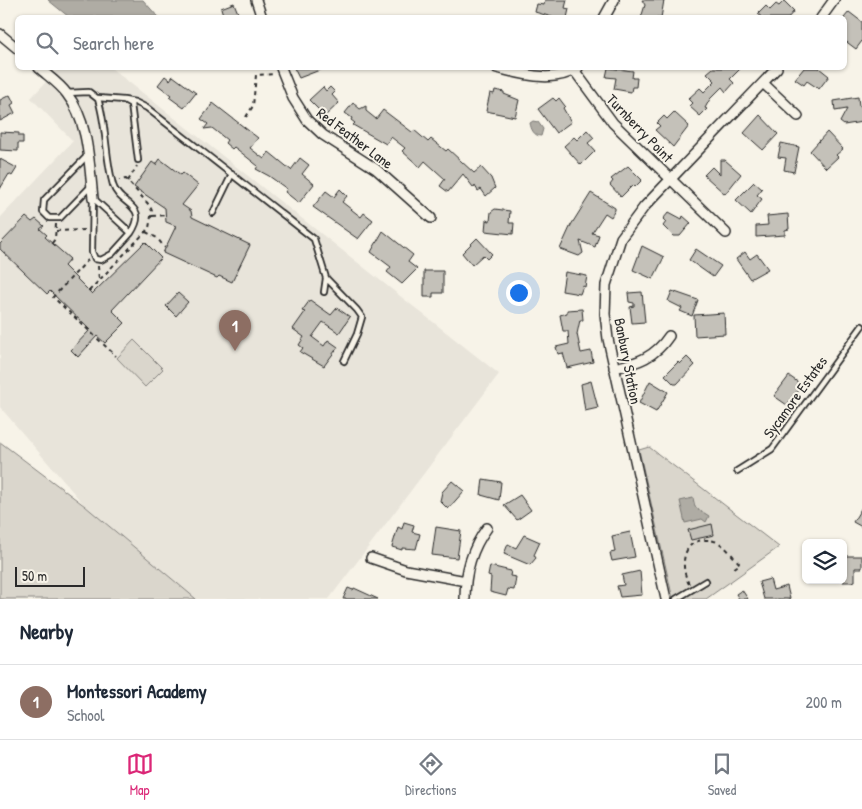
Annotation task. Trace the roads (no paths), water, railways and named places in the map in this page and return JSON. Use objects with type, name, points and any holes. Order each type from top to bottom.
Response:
[{"type":"street","points":[[256,0],[261,15]]},
{"type":"street","points":[[606,15],[614,0]]},
{"type":"street","points":[[823,15],[834,0]]},
{"type":"street","points":[[0,34],[15,46]]},
{"type":"street","points":[[41,70],[66,93],[80,118],[88,155],[93,198]]},
{"type":"street","name":"Red Feather Lane","points":[[282,70],[292,98],[307,120],[330,140],[376,169],[431,218]]},
{"type":"street","points":[[507,70],[543,77],[573,70]]},
{"type":"street","name":"Turnberry Point","points":[[577,70],[613,123],[726,232]]},
{"type":"street","name":"Banbury Station","points":[[666,599],[614,368],[605,314],[609,274],[618,246],[626,231],[639,214],[775,70]]},
{"type":"street","points":[[763,83],[798,116]]},
{"type":"street","points":[[614,368],[633,364],[651,355],[659,350],[669,336]]},
{"type":"street","points":[[465,599],[466,581],[477,545],[487,528]]},
{"type":"street","points":[[371,558],[400,569],[466,581]]},
{"type":"lane","points":[[66,93],[89,92],[98,98],[135,102],[147,108],[314,240],[326,278],[362,317],[357,334],[344,360]]},
{"type":"lane","points":[[93,198],[92,255],[97,260],[103,260],[110,256],[131,233],[137,222],[137,214],[113,185],[98,98]]},
{"type":"lane","points":[[124,100],[132,107],[138,160]]},
{"type":"lane","points":[[88,155],[43,202],[44,214],[49,218],[56,219],[62,216],[92,185]]},
{"type":"lane","points":[[212,213],[232,174]]},
{"type":"lane","points":[[93,198],[131,233]]},
{"type":"lane","points":[[324,292],[326,278]]},
{"type":"lane","name":"Sycamore Estates","points":[[737,471],[772,449],[862,326]]},
{"type":"lane","points":[[676,599],[706,581]]},
{"type":"place","name":"Montessori Academy","points":[[235,351]]}]
